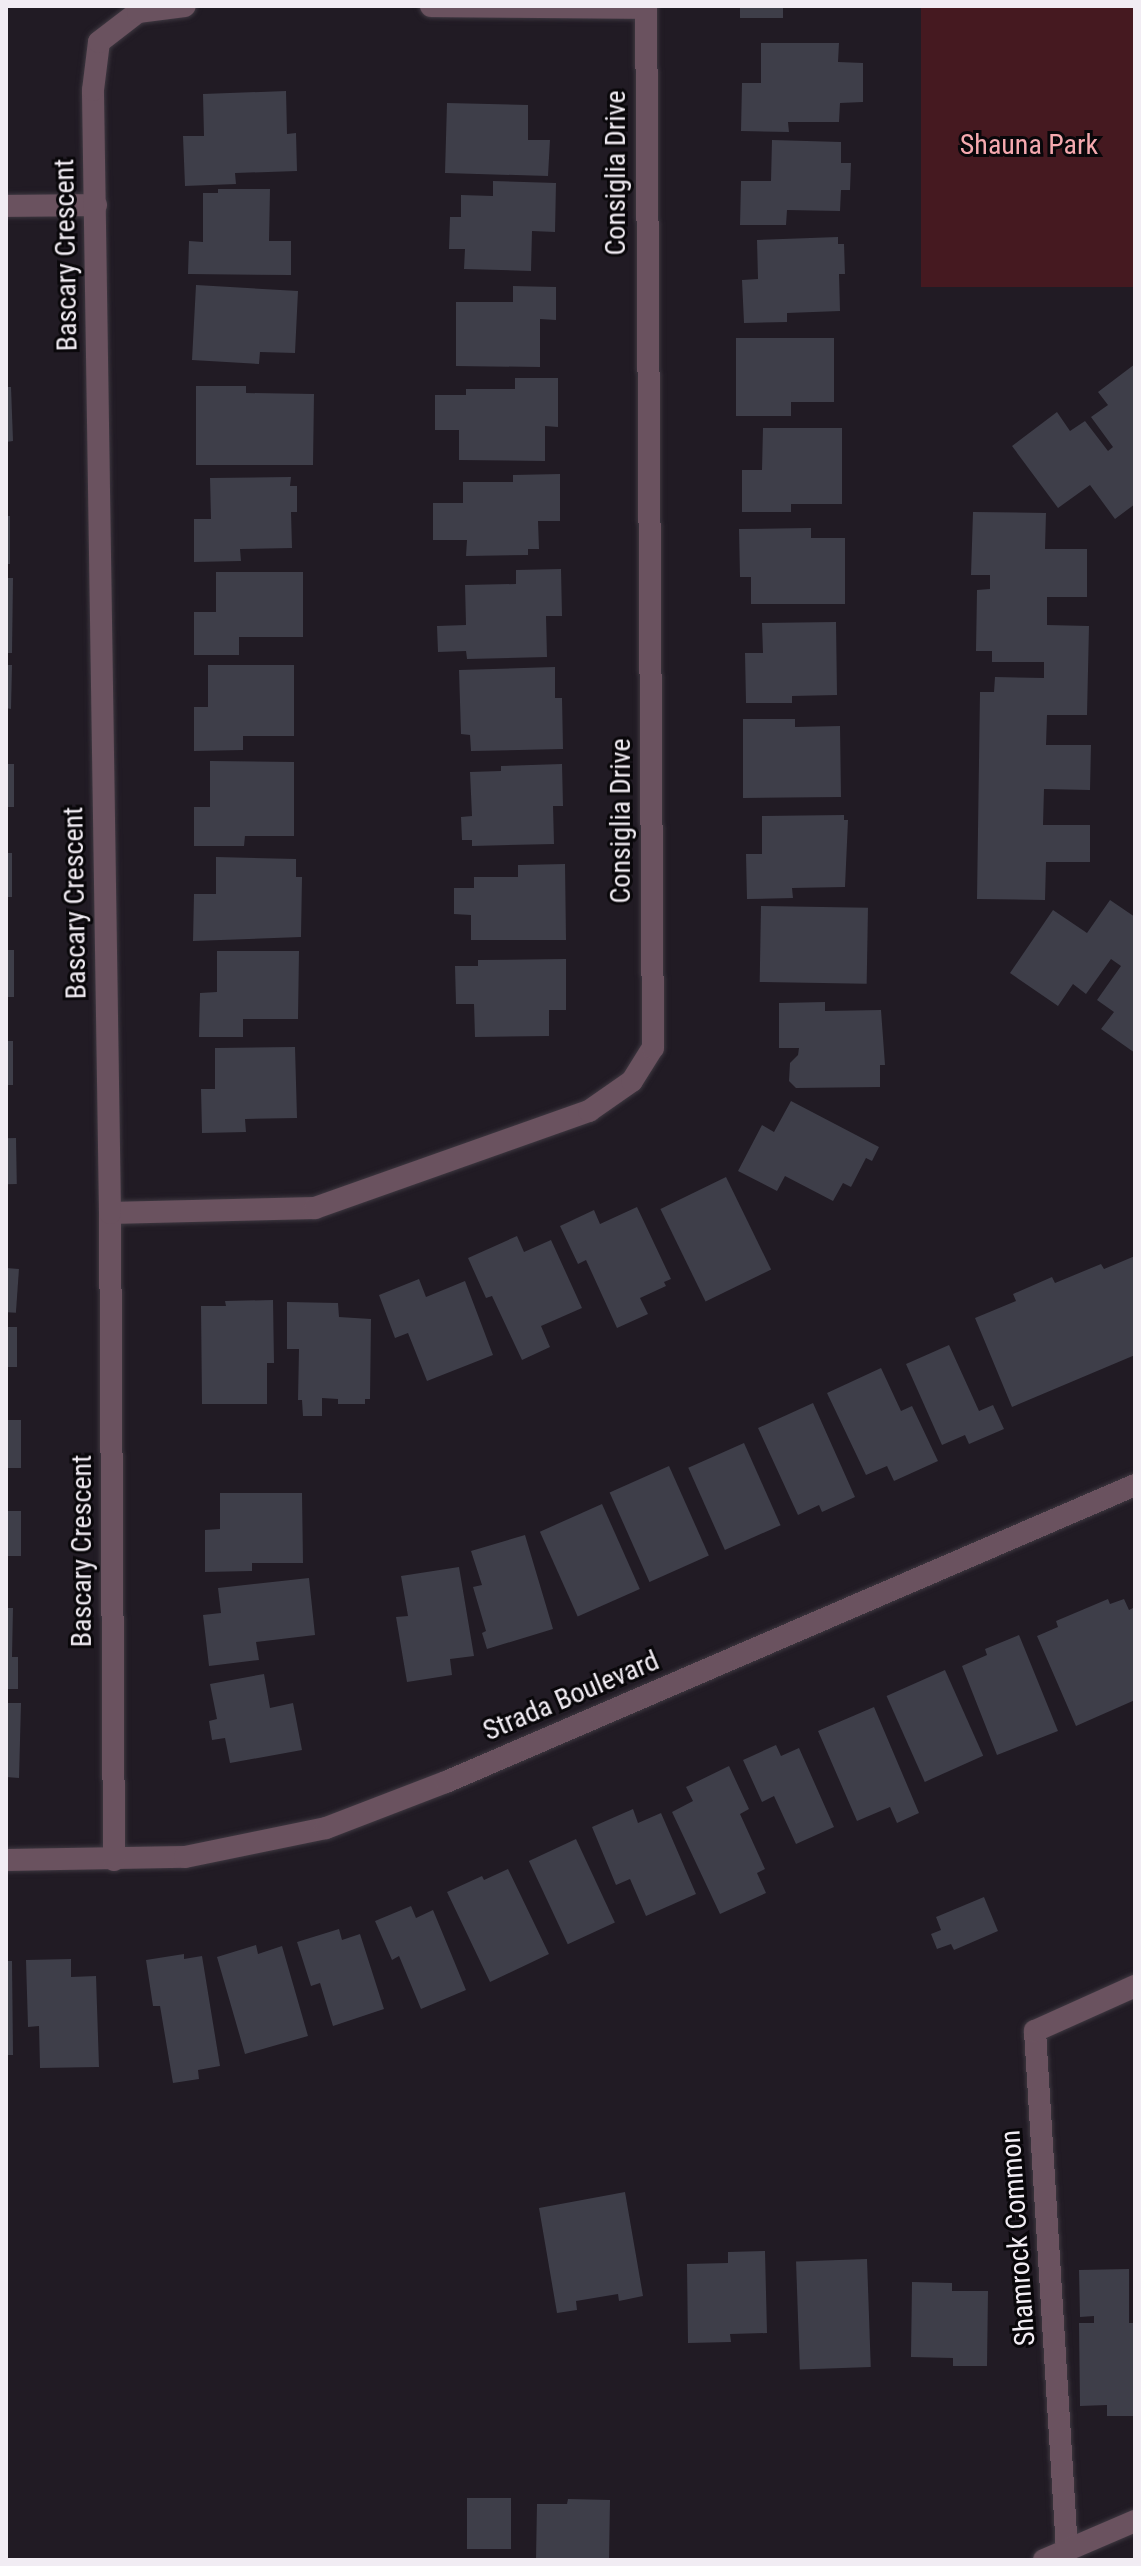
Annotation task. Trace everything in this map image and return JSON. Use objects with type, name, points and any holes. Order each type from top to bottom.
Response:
[{"type":"street","name":"Bascary Crescent","points":[[114,1860],[110,1213],[93,90],[99,42],[138,12],[185,6]]},
{"type":"street","points":[[431,6],[646,7]]},
{"type":"street","name":"Consiglia Drive","points":[[110,1213],[315,1208],[589,1111],[632,1081],[653,1048],[646,7]]},
{"type":"street","points":[[6,206],[96,205]]},
{"type":"street","name":"Strada Boulevard","points":[[6,1860],[185,1857],[326,1828],[446,1782],[1135,1485]]},
{"type":"street","name":"Shamrock Common","points":[[1067,2550],[1035,2031],[1135,1986]]},
{"type":"street","points":[[1044,2560],[1135,2521]]},
{"type":"green space","name":"Shauna Park","points":[[921,6],[1135,6],[1135,287],[921,287]]},
{"type":"building","points":[[740,6],[783,6],[783,18],[740,18]]},
{"type":"building","points":[[761,43],[839,43],[838,62],[863,63],[863,102],[840,103],[839,122],[788,122],[789,132],[741,131],[742,83],[761,83]]},
{"type":"building","points":[[286,91],[287,134],[296,133],[297,171],[235,173],[236,184],[185,186],[183,136],[204,136],[203,94]]},
{"type":"building","points":[[447,103],[528,105],[528,140],[550,140],[548,176],[445,173]]},
{"type":"building","points":[[772,140],[841,142],[841,163],[851,163],[850,190],[841,190],[840,211],[787,210],[786,225],[740,225],[741,181],[771,181]]},
{"type":"building","points":[[493,181],[556,183],[555,232],[532,231],[531,271],[464,269],[465,249],[449,249],[450,217],[461,217],[461,195],[493,196]]},
{"type":"building","points":[[218,189],[270,189],[269,241],[291,241],[291,275],[188,274],[189,241],[203,242],[203,193],[218,193]]},
{"type":"building","points":[[838,237],[838,244],[844,244],[845,274],[839,274],[840,311],[787,313],[787,322],[744,323],[742,280],[758,279],[757,240]]},
{"type":"building","points":[[196,285],[298,291],[295,353],[260,352],[259,364],[192,360]]},
{"type":"building","points":[[513,286],[556,287],[556,320],[540,319],[540,367],[456,366],[456,302],[513,302]]},
{"type":"building","points":[[736,338],[834,338],[834,402],[791,402],[791,416],[736,416]]},
{"type":"building","points":[[1135,364],[1135,504],[1115,519],[1090,485],[1058,508],[1012,446],[1057,412],[1070,431],[1085,421],[1108,451],[1113,447],[1091,417],[1108,405],[1098,392]]},
{"type":"building","points":[[515,378],[558,378],[558,427],[545,426],[545,461],[459,460],[459,430],[435,430],[435,395],[466,395],[466,389],[515,389]]},
{"type":"building","points":[[196,386],[246,386],[246,393],[314,394],[313,465],[196,465]]},
{"type":"building","points":[[6,387],[11,387],[13,441],[6,442]]},
{"type":"building","points":[[763,428],[842,428],[842,504],[791,504],[791,512],[742,512],[742,470],[762,470]]},
{"type":"building","points":[[560,474],[560,521],[538,521],[539,549],[528,549],[528,555],[466,556],[467,540],[433,540],[433,503],[463,503],[463,482],[513,482],[513,475]]},
{"type":"building","points":[[291,477],[290,486],[297,486],[297,512],[291,512],[292,548],[240,549],[241,561],[194,562],[194,519],[211,519],[210,478]]},
{"type":"building","points":[[973,512],[1046,513],[1045,549],[1087,549],[1087,597],[1047,597],[1047,625],[1089,626],[1087,715],[1047,715],[1046,745],[1091,745],[1090,790],[1044,789],[1043,825],[1090,825],[1090,862],[1046,862],[1045,900],[977,899],[980,692],[994,692],[995,677],[1044,678],[1044,662],[992,662],[992,651],[976,651],[977,590],[990,589],[990,575],[971,575]]},
{"type":"building","points":[[6,516],[10,516],[10,564],[6,564]]},
{"type":"building","points":[[811,528],[811,538],[845,538],[845,604],[751,604],[751,577],[740,577],[739,529]]},
{"type":"building","points":[[561,569],[562,616],[546,616],[547,657],[467,659],[466,651],[438,652],[437,626],[466,625],[465,585],[516,584],[516,570]]},
{"type":"building","points":[[216,572],[303,572],[303,637],[239,637],[239,655],[194,655],[194,612],[216,612]]},
{"type":"building","points":[[6,578],[13,578],[12,653],[6,653]]},
{"type":"building","points":[[836,622],[837,695],[792,696],[792,703],[746,703],[745,653],[763,653],[762,623]]},
{"type":"building","points":[[6,665],[12,665],[11,709],[6,708]]},
{"type":"building","points":[[208,665],[294,665],[294,736],[243,736],[243,750],[194,751],[194,707],[208,707]]},
{"type":"building","points":[[555,667],[555,698],[562,698],[563,749],[471,751],[470,735],[461,734],[459,670]]},
{"type":"building","points":[[743,719],[795,719],[795,727],[840,726],[841,797],[743,798]]},
{"type":"building","points":[[210,761],[294,762],[294,836],[245,836],[244,846],[194,846],[194,807],[210,807]]},
{"type":"building","points":[[6,764],[14,764],[14,807],[6,807]]},
{"type":"building","points":[[562,764],[563,806],[553,806],[554,844],[472,846],[472,840],[462,840],[461,817],[472,816],[470,772],[501,771],[501,766]]},
{"type":"building","points":[[844,815],[844,820],[848,820],[845,887],[792,888],[793,898],[747,899],[746,854],[762,854],[762,816]]},
{"type":"building","points":[[6,853],[12,853],[12,897],[6,897]]},
{"type":"building","points":[[216,857],[296,859],[296,877],[302,877],[301,937],[193,941],[194,894],[216,894]]},
{"type":"building","points":[[565,864],[566,940],[471,940],[471,915],[454,914],[454,888],[474,888],[474,877],[518,877],[518,865]]},
{"type":"building","points":[[1110,900],[1135,917],[1135,1053],[1101,1029],[1114,1012],[1097,1000],[1121,966],[1111,959],[1086,994],[1073,984],[1058,1006],[1010,973],[1053,910],[1087,933]]},
{"type":"building","points":[[761,906],[868,908],[867,984],[760,982]]},
{"type":"building","points":[[6,950],[14,950],[14,997],[6,997]]},
{"type":"building","points":[[217,951],[299,951],[298,1019],[243,1019],[243,1037],[199,1037],[200,993],[217,992]]},
{"type":"building","points":[[566,959],[566,1010],[549,1010],[549,1036],[475,1037],[474,1004],[456,1004],[455,966],[478,966],[478,960]]},
{"type":"building","points":[[825,1002],[825,1011],[881,1010],[885,1065],[880,1065],[880,1087],[796,1088],[789,1081],[790,1063],[798,1055],[799,1048],[779,1048],[779,1003]]},
{"type":"building","points":[[6,1041],[13,1041],[13,1085],[6,1085]]},
{"type":"building","points":[[295,1047],[297,1118],[245,1119],[246,1132],[202,1133],[201,1089],[215,1089],[215,1048]]},
{"type":"building","points":[[791,1101],[879,1147],[872,1161],[866,1158],[851,1187],[843,1183],[833,1201],[785,1176],[777,1191],[738,1171],[762,1125],[774,1132]]},
{"type":"building","points":[[6,1138],[16,1138],[17,1184],[7,1184]]},
{"type":"building","points":[[726,1177],[771,1270],[706,1302],[660,1209]]},
{"type":"building","points":[[637,1207],[671,1279],[664,1282],[666,1286],[640,1298],[648,1314],[617,1328],[586,1260],[578,1264],[560,1226],[594,1210],[600,1224]]},
{"type":"building","points":[[517,1236],[524,1252],[551,1240],[582,1308],[541,1326],[550,1347],[522,1360],[492,1296],[486,1298],[468,1258]]},
{"type":"building","points":[[1135,1256],[1135,1355],[1012,1407],[975,1318],[1016,1301],[1013,1294],[1052,1277],[1055,1283],[1101,1264],[1104,1269]]},
{"type":"building","points":[[6,1268],[19,1269],[16,1313],[6,1312]]},
{"type":"building","points":[[419,1279],[426,1297],[465,1281],[493,1355],[427,1381],[408,1333],[395,1338],[379,1295]]},
{"type":"building","points":[[273,1300],[274,1363],[267,1363],[267,1404],[202,1404],[201,1306],[226,1306],[225,1301]]},
{"type":"building","points":[[287,1302],[338,1303],[339,1317],[371,1319],[370,1399],[365,1399],[365,1404],[338,1404],[338,1399],[322,1398],[322,1416],[303,1416],[302,1400],[298,1400],[299,1349],[287,1349]]},
{"type":"building","points":[[6,1327],[17,1327],[17,1367],[6,1367]]},
{"type":"building","points":[[949,1345],[979,1411],[993,1405],[1004,1429],[969,1444],[965,1435],[942,1445],[906,1364]]},
{"type":"building","points":[[881,1368],[901,1411],[912,1406],[938,1461],[894,1481],[887,1466],[866,1475],[827,1393]]},
{"type":"building","points":[[813,1403],[855,1497],[822,1512],[819,1505],[798,1515],[758,1428]]},
{"type":"building","points":[[6,1420],[21,1420],[21,1468],[6,1468]]},
{"type":"building","points":[[744,1443],[781,1525],[725,1550],[688,1468]]},
{"type":"building","points":[[669,1466],[709,1556],[649,1582],[610,1492]]},
{"type":"building","points":[[220,1493],[302,1493],[303,1563],[252,1563],[252,1571],[205,1572],[205,1530],[220,1529]]},
{"type":"building","points":[[602,1504],[640,1589],[578,1617],[540,1532]]},
{"type":"building","points":[[6,1511],[21,1511],[21,1556],[6,1556]]},
{"type":"building","points":[[525,1535],[553,1629],[487,1649],[482,1633],[486,1631],[473,1587],[482,1585],[471,1551]]},
{"type":"building","points":[[459,1567],[474,1656],[450,1659],[452,1675],[407,1682],[396,1617],[408,1616],[401,1576]]},
{"type":"building","points":[[309,1578],[315,1635],[256,1642],[259,1660],[209,1666],[203,1615],[221,1613],[218,1588]]},
{"type":"building","points":[[1108,1599],[1110,1604],[1124,1599],[1129,1610],[1135,1607],[1135,1700],[1076,1726],[1037,1636],[1058,1627],[1056,1621]]},
{"type":"building","points":[[6,1608],[13,1608],[12,1657],[18,1657],[18,1689],[6,1689]]},
{"type":"building","points":[[1019,1635],[1058,1731],[997,1755],[962,1666],[987,1655],[985,1649]]},
{"type":"building","points":[[945,1670],[983,1756],[925,1782],[887,1696]]},
{"type":"building","points":[[264,1674],[270,1708],[293,1703],[302,1750],[230,1763],[225,1738],[212,1740],[209,1721],[217,1719],[210,1684]]},
{"type":"building","points":[[6,1703],[21,1703],[19,1778],[6,1777]]},
{"type":"building","points":[[874,1707],[919,1813],[897,1823],[890,1807],[857,1821],[818,1731]]},
{"type":"building","points":[[776,1745],[781,1756],[799,1748],[834,1827],[796,1844],[774,1796],[762,1802],[743,1760]]},
{"type":"building","points":[[729,1766],[749,1809],[740,1814],[765,1869],[757,1873],[766,1893],[720,1914],[672,1812],[693,1801],[686,1787]]},
{"type":"building","points":[[633,1809],[638,1823],[661,1813],[696,1894],[646,1916],[630,1879],[616,1885],[592,1827]]},
{"type":"building","points":[[576,1839],[615,1922],[568,1944],[529,1861]]},
{"type":"building","points":[[508,1869],[549,1954],[490,1982],[447,1892],[482,1876],[484,1880]]},
{"type":"building","points":[[984,1897],[998,1931],[954,1950],[951,1944],[937,1949],[931,1934],[941,1930],[936,1917]]},
{"type":"building","points":[[411,1906],[416,1918],[433,1910],[466,1990],[421,2009],[399,1956],[392,1960],[375,1921]]},
{"type":"building","points":[[339,1929],[342,1940],[360,1934],[384,2009],[333,2026],[320,1983],[311,1986],[297,1942]]},
{"type":"building","points":[[256,1945],[258,1954],[282,1946],[308,2036],[245,2054],[217,1957]]},
{"type":"building","points":[[184,1954],[184,1959],[202,1956],[220,2066],[198,2070],[199,2079],[173,2083],[160,2006],[153,2006],[146,1960]]},
{"type":"building","points":[[71,1959],[71,1977],[96,1976],[99,2067],[40,2068],[39,2026],[28,2027],[26,1960]]},
{"type":"building","points":[[6,1961],[12,1961],[13,2055],[6,2055]]},
{"type":"building","points":[[625,2192],[643,2296],[619,2301],[618,2294],[576,2301],[577,2310],[557,2313],[539,2208]]},
{"type":"building","points":[[765,2251],[767,2333],[730,2334],[731,2342],[688,2343],[687,2264],[728,2263],[728,2252]]},
{"type":"building","points":[[867,2259],[871,2367],[800,2369],[796,2261]]},
{"type":"building","points":[[1129,2269],[1129,2323],[1135,2323],[1135,2406],[1133,2416],[1107,2416],[1107,2405],[1080,2406],[1079,2323],[1094,2323],[1094,2316],[1080,2317],[1079,2270]]},
{"type":"building","points":[[912,2282],[952,2283],[952,2291],[988,2291],[987,2366],[953,2366],[953,2358],[911,2357]]},
{"type":"building","points":[[467,2498],[511,2498],[511,2549],[467,2549]]},
{"type":"building","points":[[568,2499],[610,2500],[609,2560],[536,2560],[537,2504],[567,2504]]}]
